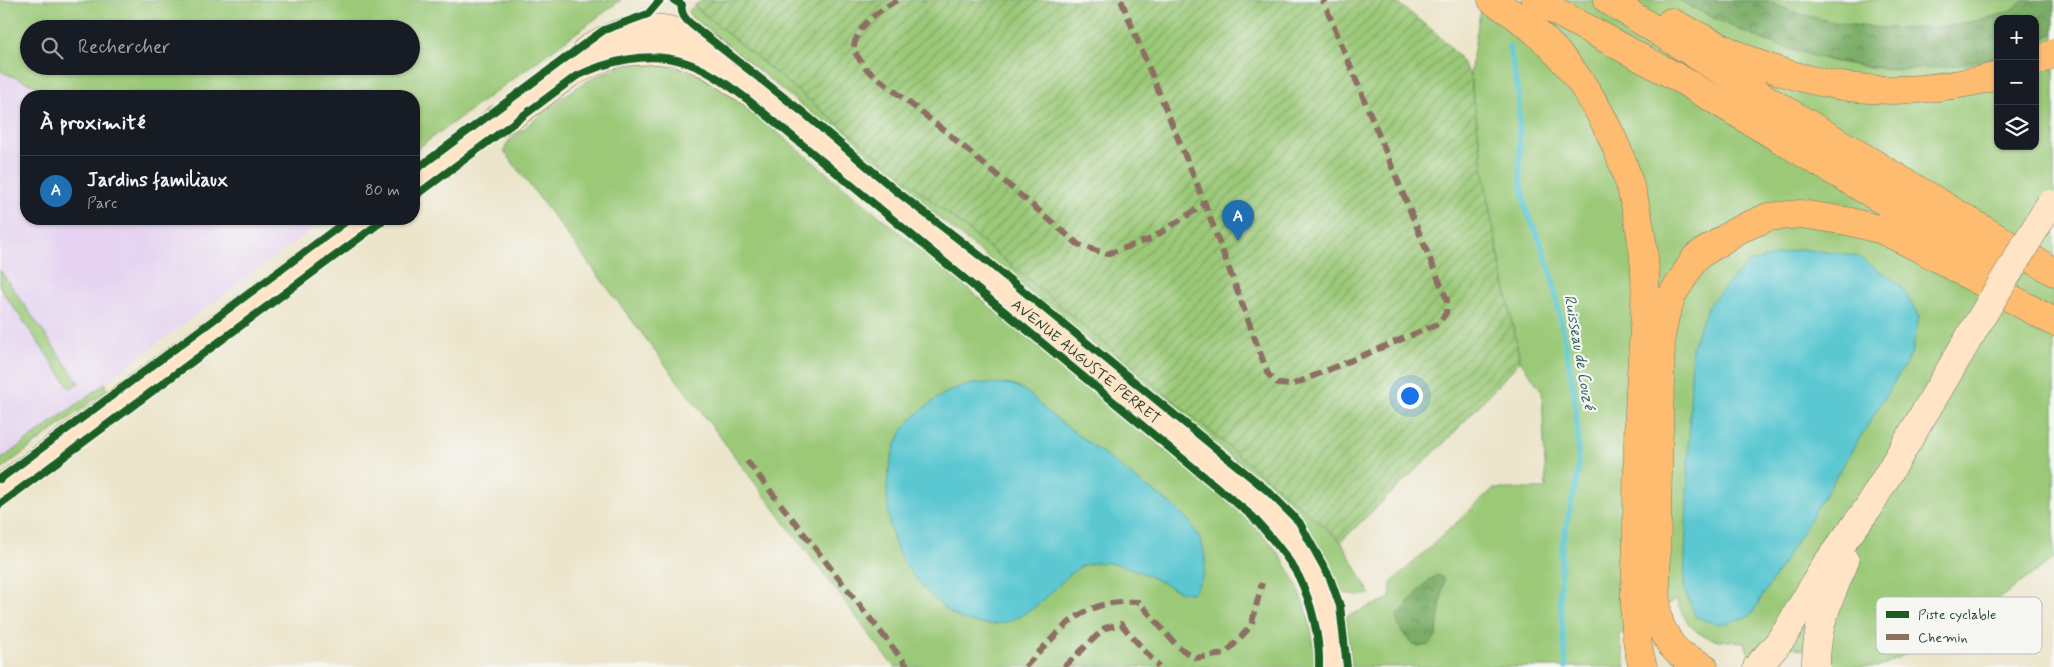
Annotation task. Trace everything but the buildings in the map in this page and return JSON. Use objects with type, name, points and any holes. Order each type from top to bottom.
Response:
[{"type":"highway","points":[[1492,0],[1521,19],[1542,39],[1579,82],[1604,121],[1622,160],[1637,215],[1643,250],[1644,292],[1636,469],[1635,617],[1637,642],[1643,667]]},
{"type":"highway","points":[[1535,0],[1680,78],[2054,304]]},
{"type":"highway","points":[[1608,0],[1742,84],[2054,272]]},
{"type":"highway","points":[[1618,0],[1759,64],[1832,85],[1864,90],[1915,90],[1959,85],[1994,77]]},
{"type":"highway","points":[[2039,60],[2054,53]]},
{"type":"highway","points":[[1704,667],[1680,654],[1665,635],[1657,614],[1656,562],[1661,337],[1672,295],[1696,257],[1738,230],[1768,217],[1802,214],[1847,221],[1882,230],[1921,249],[2054,322]]},
{"type":"street","name":"AVENUE AUGUSTE PERRET","points":[[420,179],[484,131],[513,115],[570,73],[586,64],[661,39],[676,52],[708,64],[769,103],[1241,490],[1282,527],[1315,579],[1326,609],[1333,641],[1333,667]]},
{"type":"street","points":[[1757,667],[1785,634],[1825,566],[1868,508],[2052,201]]},
{"type":"street","points":[[0,489],[357,225]]},
{"type":"street","points":[[1816,667],[1818,630],[1868,508]]},
{"type":"shaded area","points":[[0,71],[46,90],[20,90],[20,225],[318,225],[0,460]]},
{"type":"green space","points":[[0,0],[621,0],[420,147],[420,90],[46,90],[0,71]]},
{"type":"green space","points":[[703,0],[1387,0],[1400,5],[1437,34],[1457,54],[1470,75],[1488,202],[1520,361],[1449,438],[1341,541],[1029,280],[694,6]]},
{"type":"green space","points":[[1482,0],[1679,0],[1766,41],[1832,61],[1866,67],[1905,70],[1944,67],[1994,57],[1994,150],[2039,150],[2039,40],[2054,33],[2054,558],[2001,597],[1876,597],[1876,654],[1906,654],[1879,667],[1830,667],[1829,656],[1768,641],[1748,653],[1745,642],[1710,638],[1694,630],[1676,599],[1619,635],[1626,667],[1351,667],[1346,617],[1390,598],[1391,583],[1493,489],[1546,489],[1542,391],[1520,361],[1488,202],[1470,75]]},
{"type":"green space","points":[[1679,0],[1765,0],[1788,10],[1839,23],[1894,29],[1947,26],[1994,16],[1994,57],[1956,65],[1915,68],[1874,67],[1834,61],[1794,50],[1717,20]]},
{"type":"green space","points":[[1765,0],[2027,0],[2008,12],[1980,20],[1950,26],[1918,28],[1885,28],[1853,25],[1792,11]]},
{"type":"green space","points":[[2027,0],[2054,0],[2054,33],[2039,40],[2039,15],[1998,15],[2008,12]]},
{"type":"green space","points":[[694,6],[1029,280],[1341,541],[1370,594],[1358,596],[1341,592],[1328,563],[1302,521],[1267,486],[713,33],[692,18],[688,12]]},
{"type":"green space","points":[[632,64],[668,66],[690,72],[723,88],[1243,514],[1273,546],[1296,583],[1310,624],[1314,645],[1315,667],[894,667],[504,151],[508,142],[566,95],[597,76]]},
{"type":"green space","points":[[0,270],[79,383],[70,388],[0,288]]},
{"type":"green space","points":[[106,383],[107,390],[0,470],[0,460]]},
{"type":"green space","points":[[1438,575],[1444,579],[1436,637],[1428,645],[1418,647],[1404,635],[1396,617],[1428,581]]},
{"type":"water","points":[[1799,249],[1855,255],[1900,284],[1919,317],[1912,353],[1751,615],[1729,623],[1712,623],[1696,617],[1684,590],[1692,346],[1709,304],[1748,263]]},
{"type":"water","points":[[976,383],[1007,384],[1022,389],[1045,410],[1184,516],[1195,530],[1205,555],[1202,578],[1192,593],[1176,590],[1152,577],[1123,566],[1092,563],[1082,566],[1068,576],[1026,613],[1005,622],[980,624],[966,621],[949,612],[939,603],[908,569],[894,541],[888,508],[888,474],[897,442],[904,428],[912,419],[944,394]]},
{"type":"waterway","name":"Ruisseau de Couzé","points":[[1509,46],[1519,97],[1520,175],[1526,210],[1540,241],[1552,276],[1574,389],[1578,435],[1578,474],[1562,545],[1560,594],[1566,667]]},
{"type":"marked path","points":[[897,0],[882,9],[859,32],[853,49],[865,68],[945,131],[1079,245],[1107,254],[1151,239],[1205,204]]},
{"type":"marked path","points":[[1121,0],[1205,204],[1268,374],[1278,384],[1292,385],[1438,324],[1446,313],[1447,300],[1323,0]]},
{"type":"marked path","points":[[747,461],[908,667]]},
{"type":"marked path","points":[[1025,667],[1050,640],[1074,619],[1102,605],[1119,602],[1139,602],[1178,647],[1195,658],[1225,654],[1251,626],[1262,583]]},
{"type":"marked path","points":[[1064,667],[1105,628],[1121,624],[1159,667]]},
{"type":"cycle path","points":[[420,167],[604,30],[648,14],[660,0]]},
{"type":"cycle path","points":[[674,0],[682,5],[684,16],[691,24],[805,114],[895,190],[988,262],[1269,492],[1299,522],[1330,578],[1340,606],[1347,667]]},
{"type":"cycle path","points":[[420,193],[575,77],[587,71],[628,59],[656,57],[684,62],[701,69],[747,99],[1252,516],[1283,553],[1304,587],[1317,633],[1319,667]]},
{"type":"cycle path","points":[[0,479],[341,225]]},
{"type":"cycle path","points":[[0,504],[377,225]]},
{"type":"place","name":"Jardins familiaux","points":[[1238,241]]}]
